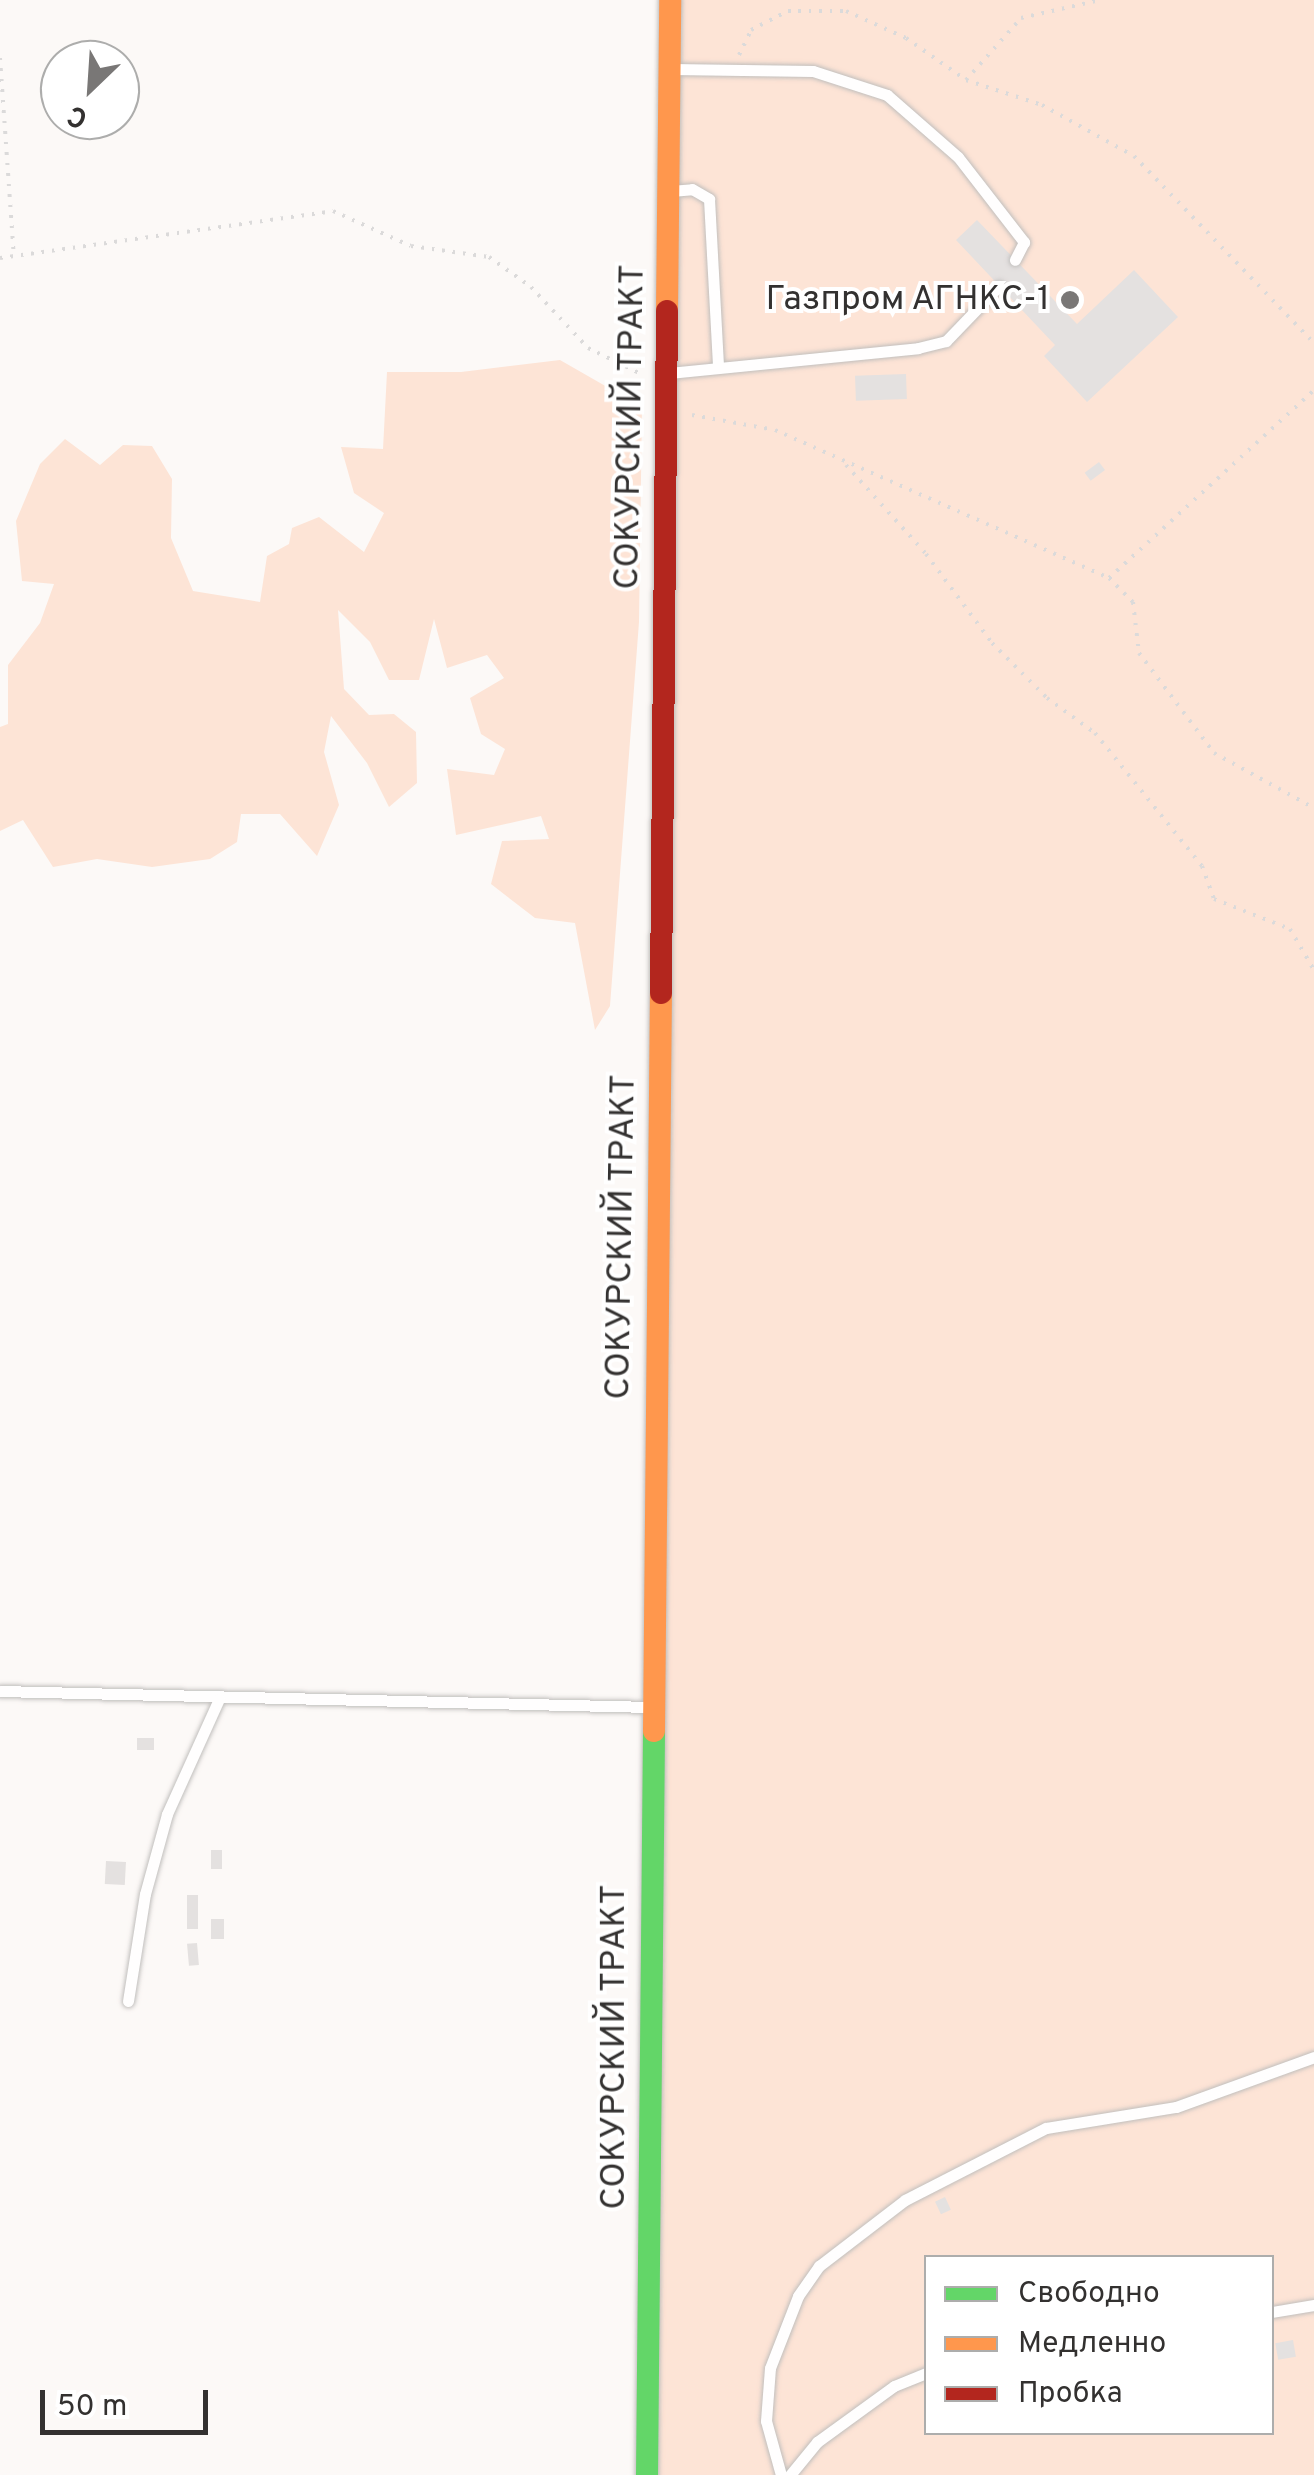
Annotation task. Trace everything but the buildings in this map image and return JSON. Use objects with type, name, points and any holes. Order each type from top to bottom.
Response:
[{"type":"street","name":"СОКУРСКИЙ ТРАКТ","points":[[646,2475],[665,374],[672,190],[670,0]]},
{"type":"lane","points":[[669,69],[813,71],[886,95],[958,157],[1024,242],[1015,260]]},
{"type":"lane","points":[[672,190],[692,189],[709,199],[718,366]]},
{"type":"lane","points":[[665,374],[946,340],[999,286]]},
{"type":"lane","points":[[0,1691],[653,1708]]},
{"type":"lane","points":[[128,2002],[145,1894],[168,1814],[218,1699]]},
{"type":"lane","points":[[781,2475],[766,2421],[770,2368],[798,2296],[819,2266],[905,2200],[1046,2128],[1176,2107],[1314,2057]]},
{"type":"lane","points":[[1274,2312],[1314,2305]]},
{"type":"lane","points":[[790,2475],[817,2442],[894,2386],[924,2374]]},
{"type":"path","points":[[966,80],[1021,18],[1100,0]]},
{"type":"path","points":[[732,70],[750,30],[788,11],[846,12],[906,38],[966,80],[1042,105],[1134,156],[1314,343]]},
{"type":"path","points":[[0,58],[14,257]]},
{"type":"path","points":[[0,258],[333,211],[411,246],[488,256],[531,287],[588,348],[632,374],[665,374]]},
{"type":"path","points":[[1109,578],[1314,390]]},
{"type":"path","points":[[665,409],[775,430],[846,464],[889,475],[1109,578],[1134,602],[1139,654],[1214,754],[1314,808]]},
{"type":"path","points":[[846,464],[926,554],[992,643],[1047,698],[1095,733],[1202,866],[1214,899],[1290,929],[1314,970]]},
{"type":"shaded area","points":[[670,0],[1314,0],[1314,2475],[647,2475]]},
{"type":"shaded area","points":[[560,360],[642,407],[639,622],[610,1006],[595,1030],[575,923],[535,918],[491,884],[502,841],[549,839],[541,816],[456,835],[447,769],[494,775],[505,749],[481,734],[470,698],[504,678],[487,655],[447,668],[434,619],[419,680],[389,680],[370,642],[338,610],[344,689],[369,715],[394,714],[416,732],[417,783],[389,807],[367,763],[331,716],[324,752],[339,805],[317,856],[280,814],[241,814],[237,842],[210,859],[152,867],[97,859],[53,867],[23,820],[0,831],[0,727],[8,724],[8,665],[40,623],[54,584],[22,581],[16,521],[40,464],[65,439],[100,465],[123,445],[152,446],[172,479],[171,538],[193,591],[260,602],[267,556],[289,544],[292,528],[319,517],[364,552],[384,513],[354,493],[341,447],[383,449],[387,372],[461,372]]},
{"type":"traffic: fast","points":[[647,2475],[654,1731]]},
{"type":"traffic: slow","points":[[667,311],[670,0]]},
{"type":"traffic: slow","points":[[654,1731],[661,993]]},
{"type":"traffic: jam","points":[[661,993],[667,311]]},
{"type":"place","name":"Газпром АГНКС-1","points":[[1070,300]]}]
